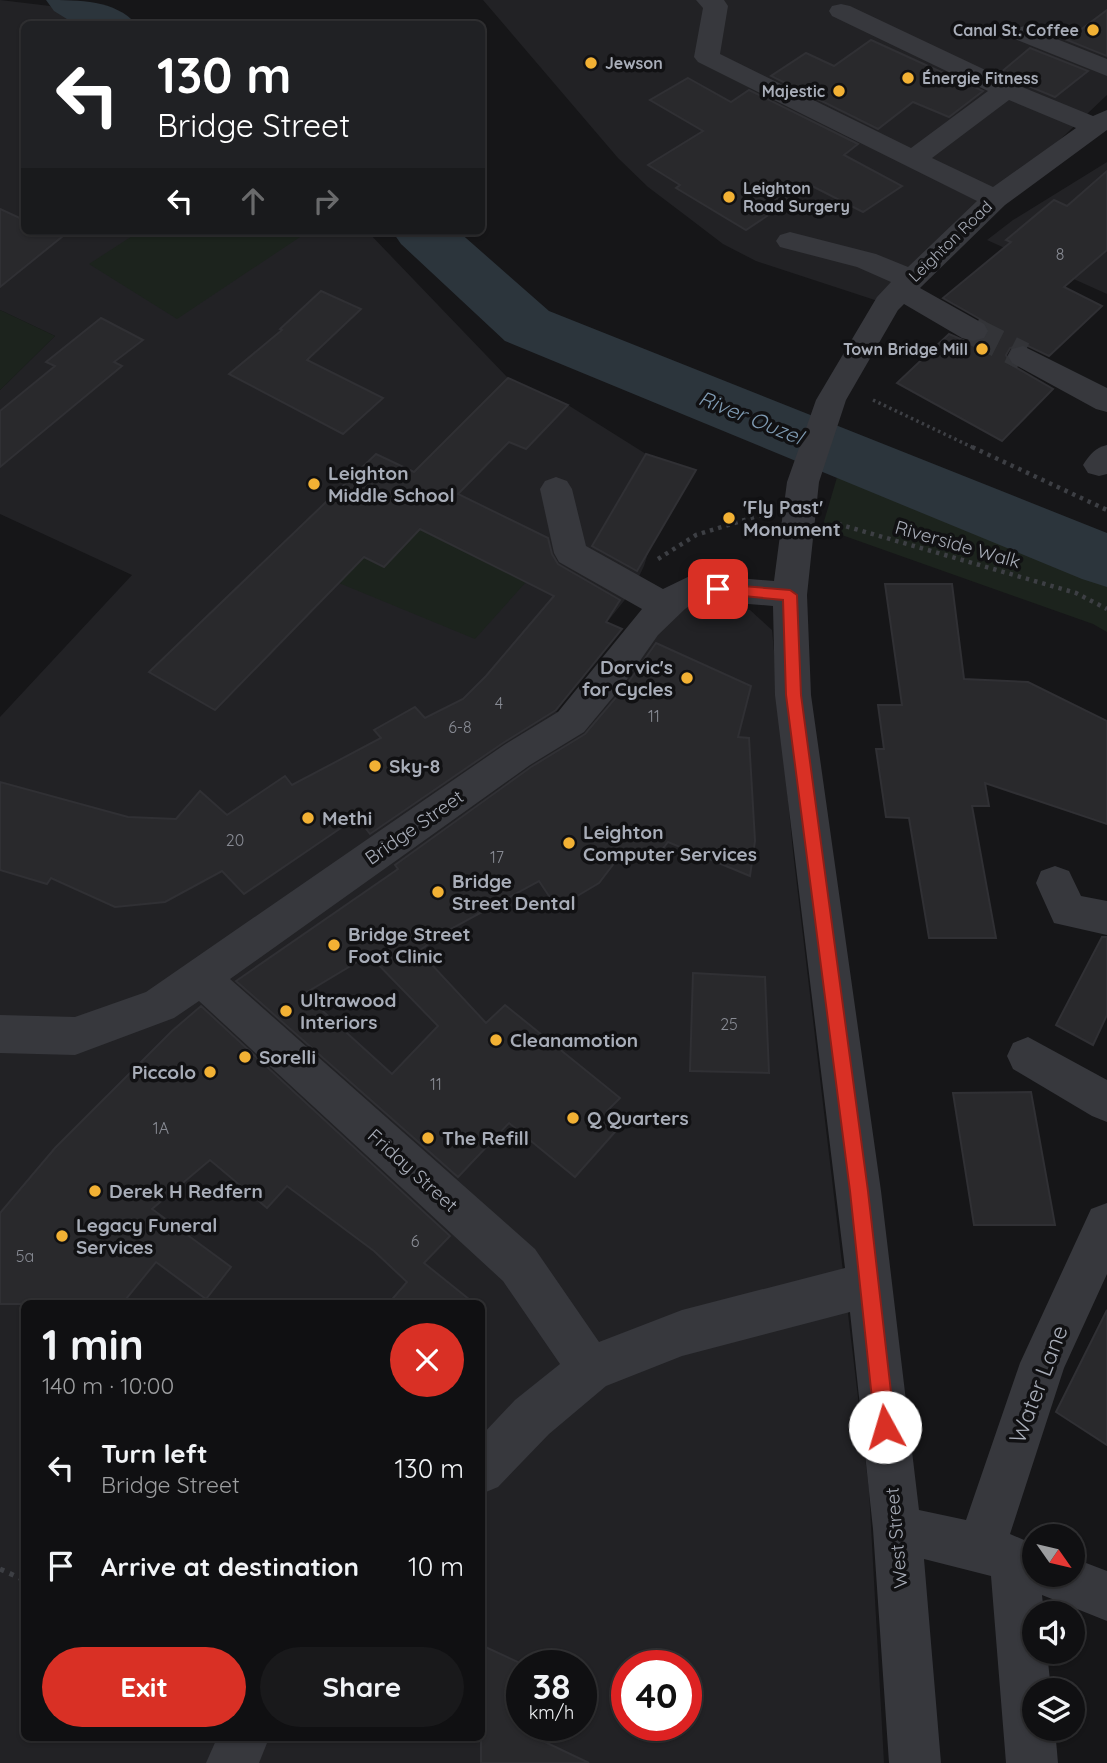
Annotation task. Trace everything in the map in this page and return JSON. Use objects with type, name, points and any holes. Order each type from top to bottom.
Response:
[{"type":"street","points":[[709,0],[716,6],[707,57],[995,199]]},
{"type":"street","points":[[841,11],[1006,90],[1101,122]]},
{"type":"street","points":[[1024,34],[1107,68]]},
{"type":"street","points":[[913,159],[1006,90]]},
{"type":"street","name":"Leighton Road","points":[[831,400],[874,323],[904,284],[995,199],[1101,122]]},
{"type":"street","points":[[790,241],[866,260],[973,331]]},
{"type":"street","points":[[1023,356],[1107,401]]},
{"type":"street","name":"West Street","points":[[831,400],[800,497],[790,595],[793,695],[857,1177],[897,1529],[915,1763]]},
{"type":"street","points":[[555,489],[571,553],[666,607]]},
{"type":"street","name":"Bridge Street","points":[[2,1035],[75,1036],[160,1005],[517,755],[571,722],[611,675],[646,625],[694,587],[790,595]]},
{"type":"street","points":[[1055,883],[1068,911],[1107,918]]},
{"type":"street","name":"Friday Street","points":[[214,990],[519,1265],[590,1369]]},
{"type":"street","points":[[1028,1056],[1107,1102]]},
{"type":"street","name":"Water Lane","points":[[1021,1563],[1043,1363],[1107,1224]]},
{"type":"street","points":[[485,1466],[532,1417],[590,1369],[682,1333],[868,1285]]},
{"type":"street","points":[[897,1529],[1021,1563],[1107,1596]]},
{"type":"street","points":[[1021,1563],[1032,1763]]},
{"type":"street","points":[[232,1763],[242,1741]]},
{"type":"path","points":[[873,400],[1107,510]]},
{"type":"path","points":[[652,562],[696,535],[800,497]]},
{"type":"path","name":"Riverside Walk","points":[[800,497],[1076,593],[1107,609]]},
{"type":"path","points":[[0,1569],[21,1579]]},
{"type":"shaded area","points":[[0,0],[50,6],[73,21],[21,21],[21,235],[371,235],[508,378],[568,405],[646,454],[600,533],[649,550],[644,566],[632,591],[539,707],[585,719],[676,611],[705,602],[750,610],[772,630],[793,852],[869,1490],[884,1763],[0,1763],[0,717],[132,575],[0,514],[0,390],[55,336],[0,310]]},
{"type":"shaded area","points":[[483,0],[1107,0],[1107,95],[887,304],[756,261],[723,244],[648,187],[618,158]]},
{"type":"shaded area","points":[[1107,162],[1107,294],[987,240],[1013,220]]},
{"type":"shaded area","points":[[134,235],[303,235],[177,319],[89,264]]},
{"type":"shaded area","points":[[0,310],[55,336],[0,390]]},
{"type":"shaded area","points":[[843,457],[1107,565],[1107,632],[1093,624],[822,528]]},
{"type":"shaded area","points":[[420,529],[526,582],[475,639],[339,583],[364,557]]},
{"type":"building","name":"Canal St. Coffee","points":[[1107,10],[1107,56],[1067,40]]},
{"type":"building","points":[[871,40],[983,91],[949,117],[913,102],[878,129],[771,76],[806,53],[834,66]]},
{"type":"building","points":[[1030,48],[1088,71],[1055,97],[999,74]]},
{"type":"building","points":[[688,78],[731,102],[749,90],[858,144],[844,155],[902,186],[863,212],[812,186],[746,230],[676,188],[680,185],[648,165],[703,131],[650,100]]},
{"type":"building","name":"Town Bridge Mill","points":[[1107,171],[1107,250],[1064,287],[1102,306],[1049,356],[1024,344],[1010,348],[1006,355],[1010,364],[1053,389],[1002,441],[897,383],[949,334],[972,344],[986,339],[990,330],[985,322],[943,298],[1011,242],[1006,240],[1054,200],[1067,206]]},
{"type":"building","points":[[0,209],[21,219],[21,235],[63,236],[0,287]]},
{"type":"building","points":[[321,291],[361,309],[307,360],[383,398],[343,434],[229,374],[282,330],[280,329]]},
{"type":"building","points":[[101,318],[143,340],[114,362],[122,366],[0,467],[0,411],[55,366],[46,362]]},
{"type":"building","points":[[508,378],[568,405],[526,449],[509,442],[458,494],[548,538],[558,564],[620,600],[606,622],[622,629],[556,710],[370,834],[357,817],[244,894],[222,871],[165,902],[115,907],[51,878],[47,884],[0,870],[0,782],[128,817],[176,819],[200,791],[227,815],[285,776],[292,785],[381,738],[374,730],[415,707],[425,718],[463,699],[554,596],[420,529],[384,567],[364,557],[215,710],[149,672],[376,454],[414,472]]},
{"type":"building","points":[[646,454],[696,470],[637,571],[592,546]]},
{"type":"building","points":[[885,584],[952,584],[964,679],[1028,682],[1107,721],[1107,824],[985,783],[989,806],[972,806],[996,938],[929,938],[909,818],[886,817],[876,749],[884,749],[878,705],[902,705]]},
{"type":"building","points":[[656,643],[751,686],[738,737],[749,738],[755,841],[750,876],[668,842],[651,864],[625,849],[599,883],[557,908],[539,881],[447,931],[419,951],[486,1023],[505,1005],[620,1098],[607,1111],[622,1124],[575,1177],[509,1123],[458,1177],[236,981],[398,869],[395,865],[531,767],[585,734],[625,687]],"holes":[[[369,955],[438,1026],[392,1074],[304,994]]]},
{"type":"building","points":[[1102,937],[1107,937],[1107,1015],[1093,1045],[1056,1025]]},
{"type":"building","points":[[693,973],[765,977],[769,1073],[690,1071]]},
{"type":"building","points":[[201,1006],[450,1236],[424,1263],[470,1300],[391,1300],[407,1282],[374,1251],[287,1186],[267,1208],[210,1160],[152,1209],[231,1267],[206,1299],[156,1262],[125,1300],[21,1300],[21,1304],[0,1304],[0,1213],[55,1148],[172,1031]]},
{"type":"building","points":[[1031,1092],[1055,1225],[974,1225],[953,1093]]},
{"type":"building","points":[[1107,1310],[1107,1445],[1056,1412]]},
{"type":"building","points":[[485,1647],[506,1657],[506,1741],[543,1741],[589,1763],[481,1763],[481,1741],[485,1741]]},
{"type":"waterway","name":"River Ouzel","points":[[72,0],[105,21]]},
{"type":"waterway","name":"River Ouzel","points":[[426,235],[527,326],[1107,561]]},
{"type":"tunnel","points":[[973,331],[1023,356]]},
{"type":"place","name":"Canal St. Coffee","points":[[1093,30]]},
{"type":"place","name":"Jewson","points":[[591,63]]},
{"type":"place","name":"Énergie Fitness","points":[[908,78]]},
{"type":"place","name":"Majestic","points":[[839,91]]},
{"type":"place","name":"Leighton Road Surgery","points":[[729,197]]},
{"type":"place","name":"Town Bridge Mill","points":[[982,349]]},
{"type":"place","name":"Leighton Middle School","points":[[314,484]]},
{"type":"place","name":"'Fly Past' Monument","points":[[729,518]]},
{"type":"place","name":"Dorvic's for Cycles","points":[[687,678]]},
{"type":"place","name":"Sky-8","points":[[375,766]]},
{"type":"place","name":"Methi","points":[[308,818]]},
{"type":"place","name":"Leighton Computer Services","points":[[569,843]]},
{"type":"place","name":"Bridge Street Dental","points":[[438,892]]},
{"type":"place","name":"Bridge Street Foot Clinic","points":[[334,945]]},
{"type":"place","name":"Ultrawood Interiors","points":[[286,1011]]},
{"type":"place","name":"Cleanamotion","points":[[496,1040]]},
{"type":"place","name":"Sorelli","points":[[245,1057]]},
{"type":"place","name":"Piccolo","points":[[210,1072]]},
{"type":"place","name":"Q Quarters","points":[[573,1118]]},
{"type":"place","name":"The Refill","points":[[428,1138]]},
{"type":"place","name":"Derek H Redfern","points":[[95,1191]]},
{"type":"place","name":"Legacy Funeral Services","points":[[62,1236]]},
{"type":"route","points":[[718,589],[790,595],[793,695],[859,1191],[885,1427]]}]
